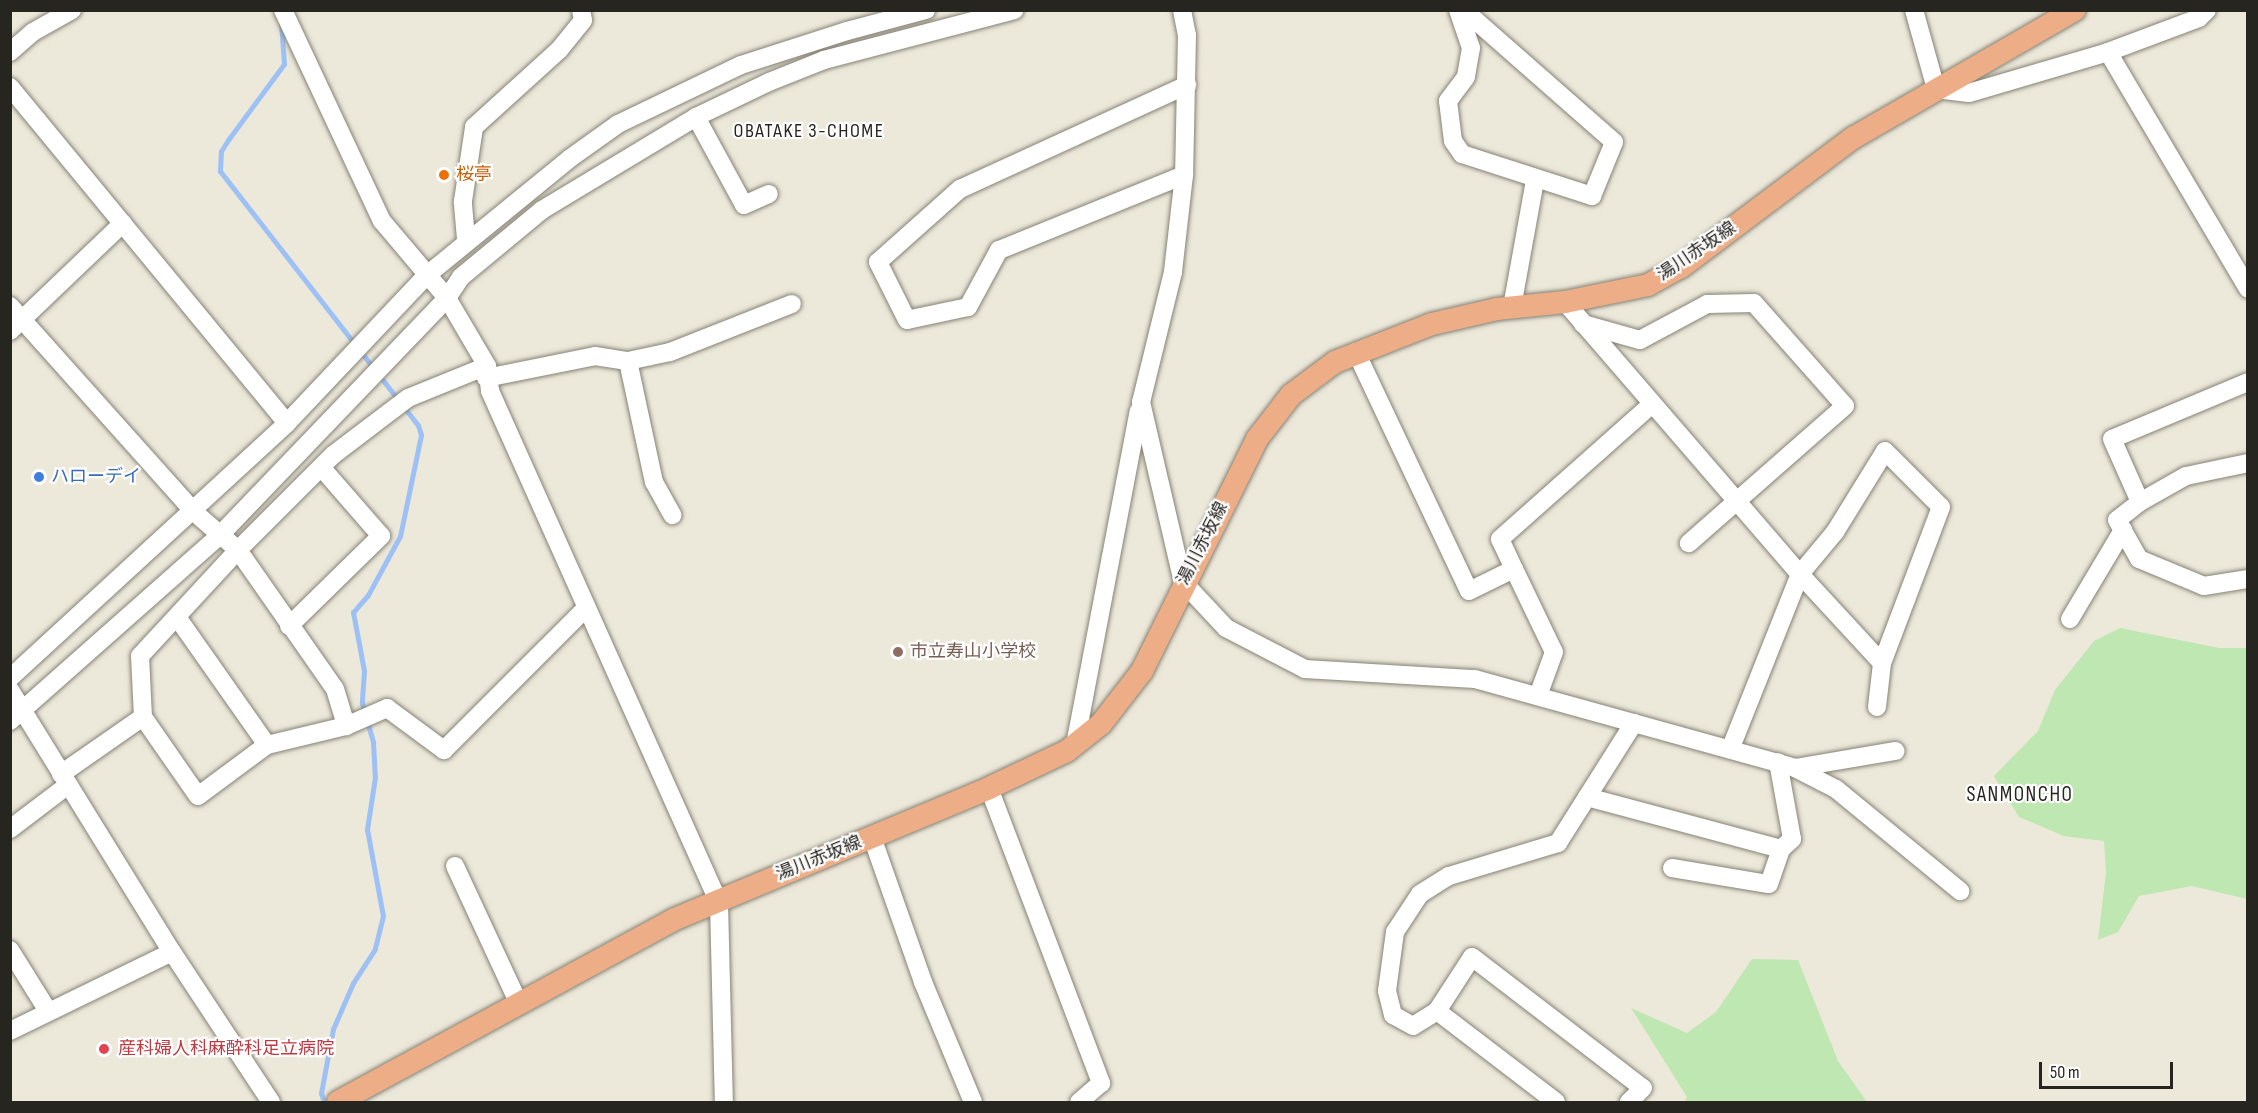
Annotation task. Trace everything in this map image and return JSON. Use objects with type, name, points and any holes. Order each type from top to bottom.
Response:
[{"type":"main road","name":"湯川赤坂線","points":[[341,1101],[675,919],[719,903],[989,788],[1075,745],[1101,724],[1142,671],[1183,582],[1257,439],[1291,395],[1335,362],[1432,324],[1512,307],[1565,302],[1648,285],[1681,267],[1853,138],[2075,10]]},
{"type":"street","points":[[10,52],[33,32],[72,10]]},
{"type":"street","points":[[466,239],[463,201],[474,127],[559,50],[583,21],[581,10]]},
{"type":"street","points":[[10,678],[194,512],[287,423],[427,275],[466,239],[618,124],[667,98],[754,60],[927,10]]},
{"type":"street","points":[[17,716],[220,535],[447,298],[461,277],[542,210],[696,117],[824,60],[1016,10]]},
{"type":"street","points":[[1075,745],[1141,402],[1173,272],[1184,175],[1187,35],[1182,10]]},
{"type":"street","points":[[1458,10],[1471,48],[1466,77],[1448,101],[1453,141],[1462,154],[1535,180],[1592,196],[1614,142],[1464,10]]},
{"type":"street","points":[[1914,10],[1936,89],[1969,93],[2108,52],[2199,18],[2207,10]]},
{"type":"street","points":[[284,12],[382,221],[447,298],[487,372],[586,608],[719,903],[724,1102]]},
{"type":"street","points":[[2108,52],[2242,270],[2247,289]]},
{"type":"street","points":[[1184,175],[999,250],[968,307],[908,320],[878,261],[960,189],[1187,85]]},
{"type":"street","points":[[10,87],[287,423]]},
{"type":"street","points":[[696,117],[744,205],[769,194]]},
{"type":"street","points":[[1512,307],[1535,180]]},
{"type":"street","points":[[123,223],[14,319],[194,512],[238,550],[335,689],[351,724]]},
{"type":"street","points":[[1565,302],[1800,574],[1882,663]]},
{"type":"street","points":[[1583,324],[1640,340],[1707,304],[1754,303],[1845,406],[1689,543]]},
{"type":"street","points":[[586,608],[444,750],[387,708],[351,724],[267,745],[198,796],[142,717],[140,656],[238,550],[321,467],[408,398],[487,372],[595,356],[628,361],[670,352],[792,304]]},
{"type":"street","points":[[1356,352],[1468,591],[1514,569]]},
{"type":"street","points":[[628,361],[654,482],[672,515]]},
{"type":"street","points":[[2140,502],[2112,439],[2247,382]]},
{"type":"street","points":[[1141,402],[1183,582],[1226,628],[1305,669],[1475,679],[1731,747],[1787,765],[1836,789],[1960,891]]},
{"type":"street","points":[[1538,696],[1554,652],[1500,539],[1652,404]]},
{"type":"street","points":[[1731,747],[1800,574],[1835,532],[1885,451],[1941,507],[1882,663],[1877,707]]},
{"type":"street","points":[[2247,463],[2186,476],[2140,502],[2117,520],[2139,559],[2204,586],[2247,579]]},
{"type":"street","points":[[289,626],[381,536],[321,467]]},
{"type":"street","points":[[2070,619],[2123,530]]},
{"type":"street","points":[[177,617],[267,745]]},
{"type":"street","points":[[10,690],[17,716],[65,779],[172,952],[271,1102]]},
{"type":"street","points":[[10,829],[65,779],[142,717]]},
{"type":"street","points":[[1629,1102],[1643,1088],[1472,957],[1437,1011],[1413,1026],[1393,1015],[1386,991],[1395,932],[1420,894],[1449,876],[1558,843],[1634,723]]},
{"type":"street","points":[[1787,765],[1896,751]]},
{"type":"street","points":[[1672,868],[1769,884],[1780,849],[1792,839],[1787,765]]},
{"type":"street","points":[[989,788],[1101,1083],[1079,1102]]},
{"type":"street","points":[[1587,797],[1780,849]]},
{"type":"street","points":[[872,837],[923,982],[973,1102]]},
{"type":"street","points":[[455,866],[519,1004]]},
{"type":"street","points":[[10,950],[48,1011]]},
{"type":"street","points":[[10,1031],[172,952]]},
{"type":"street","points":[[1437,1011],[1556,1102]]},
{"type":"green space","points":[[2120,628],[2219,648],[2247,648],[2247,899],[2192,886],[2139,896],[2118,932],[2098,940],[2106,872],[2104,841],[2064,836],[2019,817],[1994,776],[2038,731],[2055,690],[2094,641]]},
{"type":"green space","points":[[1752,959],[1798,960],[1838,1061],[1867,1102],[1685,1102],[1687,1097],[1631,1008],[1687,1033],[1716,1012]]},
{"type":"waterway","points":[[281,22],[284,64],[221,151],[220,171],[418,425],[421,435],[400,536],[368,595],[353,612],[364,671],[362,703],[373,742],[375,777],[367,829],[383,916],[375,949],[353,983],[333,1029],[321,1093],[324,1102]]},
{"type":"place","name":"桜亭","points":[[444,175]]},
{"type":"place","name":"ハローデイ","points":[[39,477]]},
{"type":"place","name":"市立寿山小学校","points":[[898,652]]},
{"type":"place","name":"産科婦人科麻酔科足立病院","points":[[104,1049]]},
{"type":"district","name":"OBATAKE 3-CHOME","points":[[809,131]]},
{"type":"district","name":"SANMONCHO","points":[[2020,795]]}]
